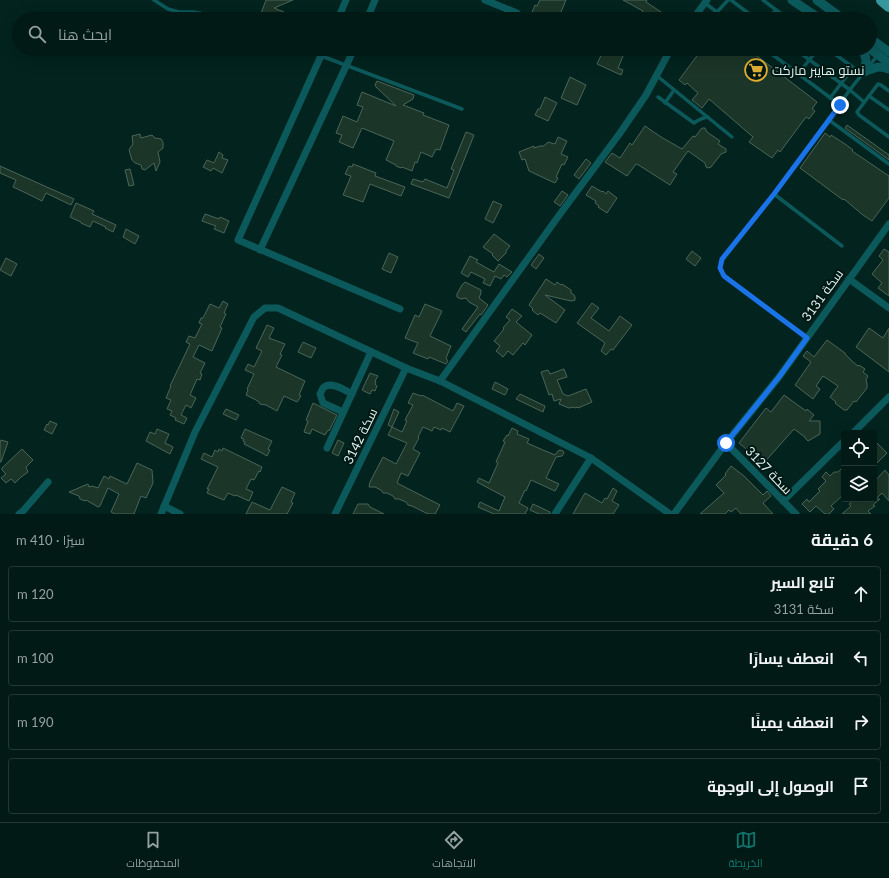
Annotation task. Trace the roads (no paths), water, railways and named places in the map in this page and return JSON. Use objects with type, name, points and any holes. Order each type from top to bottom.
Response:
[{"type":"highway","points":[[882,0],[889,6]]},
{"type":"street","points":[[341,12],[346,0]]},
{"type":"street","points":[[370,12],[375,0]]},
{"type":"street","points":[[485,0],[515,12]]},
{"type":"street","points":[[792,0],[810,12]]},
{"type":"street","points":[[800,0],[817,12]]},
{"type":"street","points":[[816,0],[833,12]]},
{"type":"street","points":[[698,12],[706,1]]},
{"type":"street","points":[[883,51],[889,63]]},
{"type":"street","points":[[322,56],[238,240],[400,309]]},
{"type":"street","points":[[260,250],[351,56]]},
{"type":"street","points":[[440,382],[620,133],[646,95],[667,56]]},
{"type":"street","points":[[863,73],[867,60],[866,56]]},
{"type":"street","points":[[863,73],[876,67],[882,66],[889,68]]},
{"type":"street","name":"سكة 3131","points":[[674,514],[726,443],[779,377],[889,224]]},
{"type":"street","points":[[849,279],[889,308]]},
{"type":"street","points":[[161,514],[195,432],[254,317],[265,308],[278,308],[406,368],[440,382],[591,458],[670,514]]},
{"type":"street","points":[[327,448],[371,352]]},
{"type":"street","name":"سكة 3142","points":[[335,514],[406,368]]},
{"type":"street","points":[[343,412],[323,403],[320,394],[323,388],[328,385],[333,385],[352,394]]},
{"type":"street","points":[[855,430],[889,397]]},
{"type":"street","name":"سكة 3127","points":[[726,443],[796,514]]},
{"type":"street","points":[[783,501],[841,444]]},
{"type":"street","points":[[555,514],[591,458]]},
{"type":"street","points":[[18,514],[23,511],[48,482]]},
{"type":"street","points":[[164,506],[180,514]]},
{"type":"lane","points":[[154,0],[168,9],[179,12],[193,12]]},
{"type":"lane","points":[[706,1],[717,12],[730,0],[746,12]]},
{"type":"lane","points":[[763,0],[779,12]]},
{"type":"lane","points":[[807,338],[724,276],[720,268],[722,259],[774,194],[863,73],[883,51]]},
{"type":"lane","points":[[328,56],[346,66],[462,109]]},
{"type":"lane","points":[[774,56],[840,105]]},
{"type":"lane","points":[[805,56],[864,102]]},
{"type":"lane","points":[[798,74],[813,56]]},
{"type":"lane","points":[[837,56],[853,68],[863,73]]},
{"type":"lane","points":[[830,98],[853,68]]},
{"type":"lane","points":[[656,75],[732,137]]},
{"type":"lane","points":[[889,91],[878,84],[857,112],[858,115],[889,138]]},
{"type":"lane","points":[[665,103],[674,90]]},
{"type":"lane","points":[[869,96],[889,110]]},
{"type":"lane","points":[[658,98],[694,124],[702,118],[708,117]]},
{"type":"lane","points":[[829,120],[889,164]]},
{"type":"lane","points":[[774,194],[842,246]]},
{"type":"place","name":"نستو هايبر ماركت","points":[[756,70]]}]
